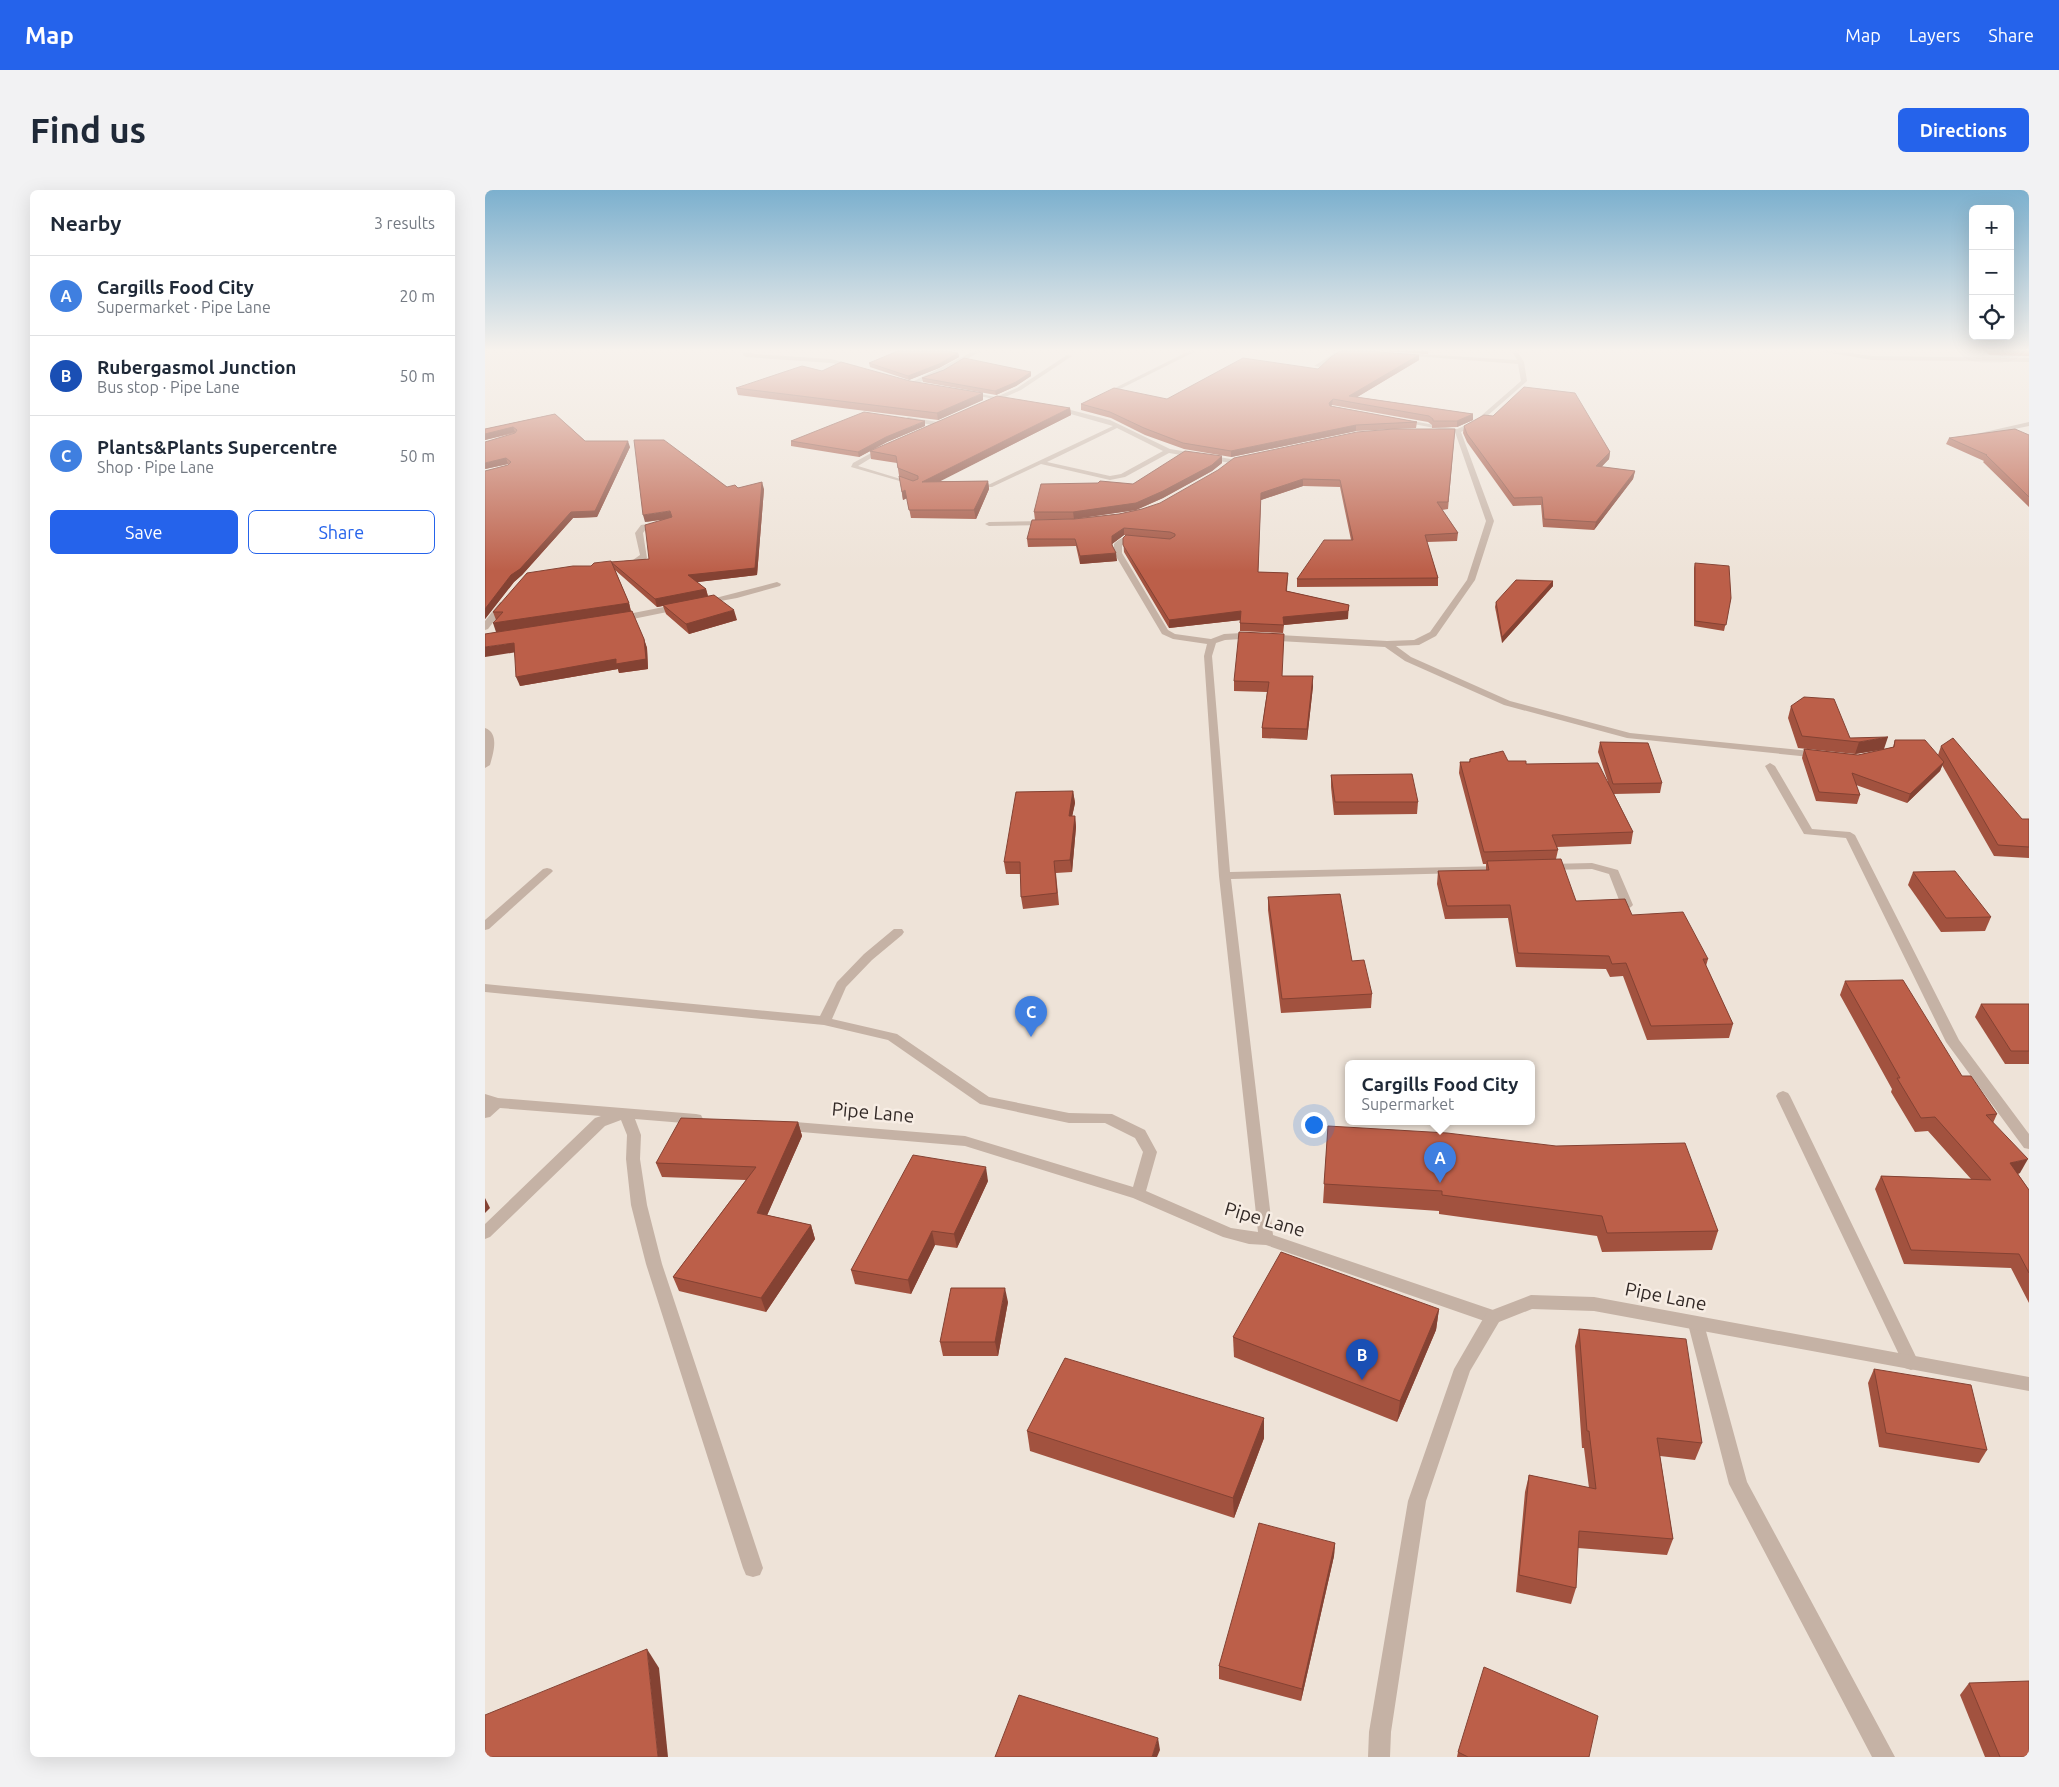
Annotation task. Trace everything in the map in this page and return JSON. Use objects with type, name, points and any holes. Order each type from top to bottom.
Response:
[{"type":"street","points":[[929,428],[937,424]]},
{"type":"street","points":[[1113,424],[1168,451],[1231,461],[1250,457]]},
{"type":"street","points":[[1419,424],[1457,431]]},
{"type":"street","points":[[1420,432],[1457,431],[1473,424]]},
{"type":"street","points":[[1970,436],[2028,424]]},
{"type":"street","points":[[990,486],[1117,426]]},
{"type":"street","points":[[1153,541],[1124,539],[1118,544],[1118,553],[1165,632],[1173,636],[1212,642],[1224,637],[1242,636],[1387,644],[1417,643],[1433,634],[1471,580],[1490,521],[1457,431]]},
{"type":"street","points":[[893,444],[864,457],[855,464],[854,468],[915,485]]},
{"type":"street","points":[[1040,462],[1110,478],[1123,476],[1168,451]]},
{"type":"street","points":[[1221,470],[1231,461]]},
{"type":"street","points":[[619,565],[635,562],[644,556],[639,533],[644,527],[669,522]]},
{"type":"street","points":[[989,524],[1053,523]]},
{"type":"street","points":[[608,621],[737,596],[777,584]]},
{"type":"street","points":[[485,627],[507,599]]},
{"type":"street","points":[[1212,642],[1208,656],[1225,876],[1266,1239]]},
{"type":"street","points":[[1387,644],[1408,659],[1507,703],[1630,736],[1835,757]]},
{"type":"street","points":[[485,730],[490,744],[485,765]]},
{"type":"street","points":[[1771,766],[1808,832],[1850,835],[1953,1042],[2029,1144]]},
{"type":"street","points":[[1533,868],[1593,866],[1614,872],[1627,905]]},
{"type":"street","points":[[1225,876],[1513,868]]},
{"type":"street","points":[[485,926],[547,871]]},
{"type":"street","points":[[824,1021],[841,985],[868,957],[898,932]]},
{"type":"street","points":[[485,988],[824,1021],[891,1037],[985,1100],[1069,1118],[1107,1118],[1140,1134],[1151,1152],[1137,1194]]},
{"type":"street","points":[[1783,1096],[1911,1363]]},
{"type":"street","points":[[485,1113],[491,1101],[712,1120]]},
{"type":"street","points":[[485,1233],[600,1122],[625,1113]]},
{"type":"street","points":[[625,1113],[634,1135],[633,1159],[639,1205],[654,1264],[753,1568]]},
{"type":"street","name":"Pipe Lane","points":[[771,1125],[965,1141],[1137,1194],[1228,1233],[1249,1238],[1266,1239],[1493,1317],[1531,1302],[1594,1304],[2029,1384]]},
{"type":"street","points":[[1379,1757],[1380,1732],[1417,1501],[1463,1369],[1493,1317]]},
{"type":"street","points":[[1696,1324],[1738,1484],[1884,1757]]},
{"type":"building","points":[[508,424],[566,424],[585,441],[628,441],[595,511],[571,512],[520,569],[511,575],[485,609],[485,471],[508,465],[511,462],[506,458],[485,463],[485,442],[515,433],[517,430],[513,427],[485,434],[485,429]]},
{"type":"building","points":[[833,424],[917,424],[886,437],[858,452],[791,441]]},
{"type":"building","points":[[932,424],[1038,424],[922,482],[988,481],[974,510],[909,510],[905,490],[902,492],[899,476],[913,481],[918,479],[918,476],[898,468],[896,456],[870,451]]},
{"type":"building","points":[[1136,424],[1374,424],[1356,425],[1231,451],[1183,443]]},
{"type":"building","points":[[1467,424],[1593,424],[1610,452],[1596,466],[1635,471],[1596,522],[1544,519],[1542,497],[1514,498],[1467,434],[1464,426]]},
{"type":"building","points":[[1393,429],[1455,429],[1448,502],[1437,502],[1458,533],[1425,535],[1438,578],[1297,579],[1324,540],[1353,540],[1340,480],[1303,479],[1261,493],[1258,572],[1288,573],[1286,591],[1349,605],[1348,611],[1283,617],[1284,625],[1240,623],[1241,611],[1169,620],[1123,545],[1123,538],[1126,535],[1170,539],[1175,534],[1124,528],[1112,536],[1112,545],[1116,553],[1080,556],[1075,539],[1027,539],[1032,520],[1074,519],[1119,514],[1142,509],[1160,503],[1218,470],[1234,458],[1357,432]]},
{"type":"building","points":[[2015,429],[2029,435],[2029,497],[1987,455],[1949,438]]},
{"type":"building","points":[[634,440],[664,440],[727,487],[735,485],[738,488],[762,482],[755,568],[688,575],[706,589],[655,599],[611,562],[649,559],[645,525],[672,517],[670,511],[643,515]]},
{"type":"building","points":[[1185,451],[1222,456],[1212,465],[1136,503],[1073,512],[1034,512],[1041,484],[1098,483],[1100,481],[1133,484]]},
{"type":"building","points":[[611,561],[629,603],[493,623],[503,612],[493,612],[527,573],[573,566],[591,566],[594,563]]},
{"type":"building","points":[[1695,563],[1729,566],[1731,598],[1726,625],[1695,621]]},
{"type":"building","points":[[1516,580],[1553,581],[1502,637],[1496,602]]},
{"type":"building","points":[[714,595],[734,610],[686,624],[663,605]]},
{"type":"building","points":[[632,611],[644,639],[646,659],[616,664],[616,659],[516,677],[514,643],[485,647],[485,634]]},
{"type":"building","points":[[1239,632],[1284,634],[1282,676],[1313,676],[1307,729],[1262,728],[1269,682],[1234,681]]},
{"type":"building","points":[[1804,697],[1834,699],[1850,738],[1888,737],[1859,742],[1802,736],[1791,706]]},
{"type":"building","points":[[1953,738],[2022,819],[2029,819],[2029,847],[1998,845],[1941,746]]},
{"type":"building","points":[[1895,740],[1925,740],[1944,762],[1910,794],[1852,773],[1860,795],[1819,792],[1804,749],[1858,755],[1894,747]]},
{"type":"building","points":[[1600,742],[1648,743],[1662,783],[1613,784]]},
{"type":"building","points":[[1503,751],[1508,761],[1526,761],[1526,764],[1598,763],[1633,832],[1552,835],[1558,850],[1484,852],[1460,762],[1470,762],[1470,759]]},
{"type":"building","points":[[1412,774],[1418,802],[1335,802],[1331,775]]},
{"type":"building","points":[[1073,791],[1069,816],[1075,816],[1070,860],[1054,861],[1057,893],[1021,897],[1020,862],[1004,862],[1016,792]]},
{"type":"building","points":[[1561,859],[1576,901],[1625,899],[1632,915],[1683,912],[1708,959],[1703,959],[1733,1024],[1651,1026],[1626,963],[1612,964],[1609,956],[1518,953],[1510,905],[1447,906],[1438,871],[1489,870],[1487,861]]},
{"type":"building","points":[[1955,871],[1991,917],[1946,918],[1913,872]]},
{"type":"building","points":[[1340,894],[1352,961],[1364,960],[1372,994],[1282,999],[1268,897]]},
{"type":"building","points":[[1903,980],[1962,1076],[1971,1076],[1997,1114],[1986,1115],[2028,1159],[2010,1163],[2029,1190],[2029,1273],[2019,1254],[1911,1250],[1881,1176],[1991,1180],[1935,1117],[1921,1118],[1897,1078],[1900,1078],[1845,981]]},
{"type":"building","points":[[1981,1004],[2029,1004],[2029,1051],[2011,1051]]},
{"type":"building","points":[[681,1118],[798,1122],[757,1213],[811,1225],[761,1298],[673,1277],[756,1167],[656,1163]]},
{"type":"building","points":[[1328,1126],[1447,1133],[1556,1146],[1685,1143],[1718,1231],[1607,1233],[1602,1216],[1442,1195],[1442,1191],[1324,1184]]},
{"type":"building","points":[[913,1155],[986,1167],[954,1234],[932,1231],[908,1280],[851,1270]]},
{"type":"building","points":[[1281,1252],[1439,1309],[1400,1401],[1233,1337]]},
{"type":"building","points":[[951,1288],[1005,1288],[995,1342],[940,1342]]},
{"type":"building","points":[[1579,1329],[1686,1339],[1702,1443],[1657,1438],[1673,1539],[1579,1531],[1576,1588],[1519,1575],[1529,1475],[1596,1489],[1589,1431],[1587,1431]]},
{"type":"building","points":[[1065,1358],[1264,1418],[1233,1498],[1027,1431]]},
{"type":"building","points":[[1874,1369],[1971,1385],[1987,1450],[1886,1433]]},
{"type":"building","points":[[1259,1523],[1335,1543],[1302,1689],[1219,1666]]},
{"type":"building","points":[[647,1649],[658,1757],[485,1757],[485,1715]]},
{"type":"building","points":[[1484,1667],[1598,1716],[1589,1757],[1468,1757],[1458,1752]]},
{"type":"building","points":[[2029,1681],[2029,1757],[2000,1757],[1969,1683]]},
{"type":"building","points":[[1019,1695],[1158,1738],[1152,1757],[995,1757]]},
{"type":"place","name":"Plants&Plants Supercentre","points":[[1031,1037]]},
{"type":"place","name":"Cargills Food City","points":[[1440,1183]]},
{"type":"place","name":"Rubergasmol Junction","points":[[1362,1380]]}]
